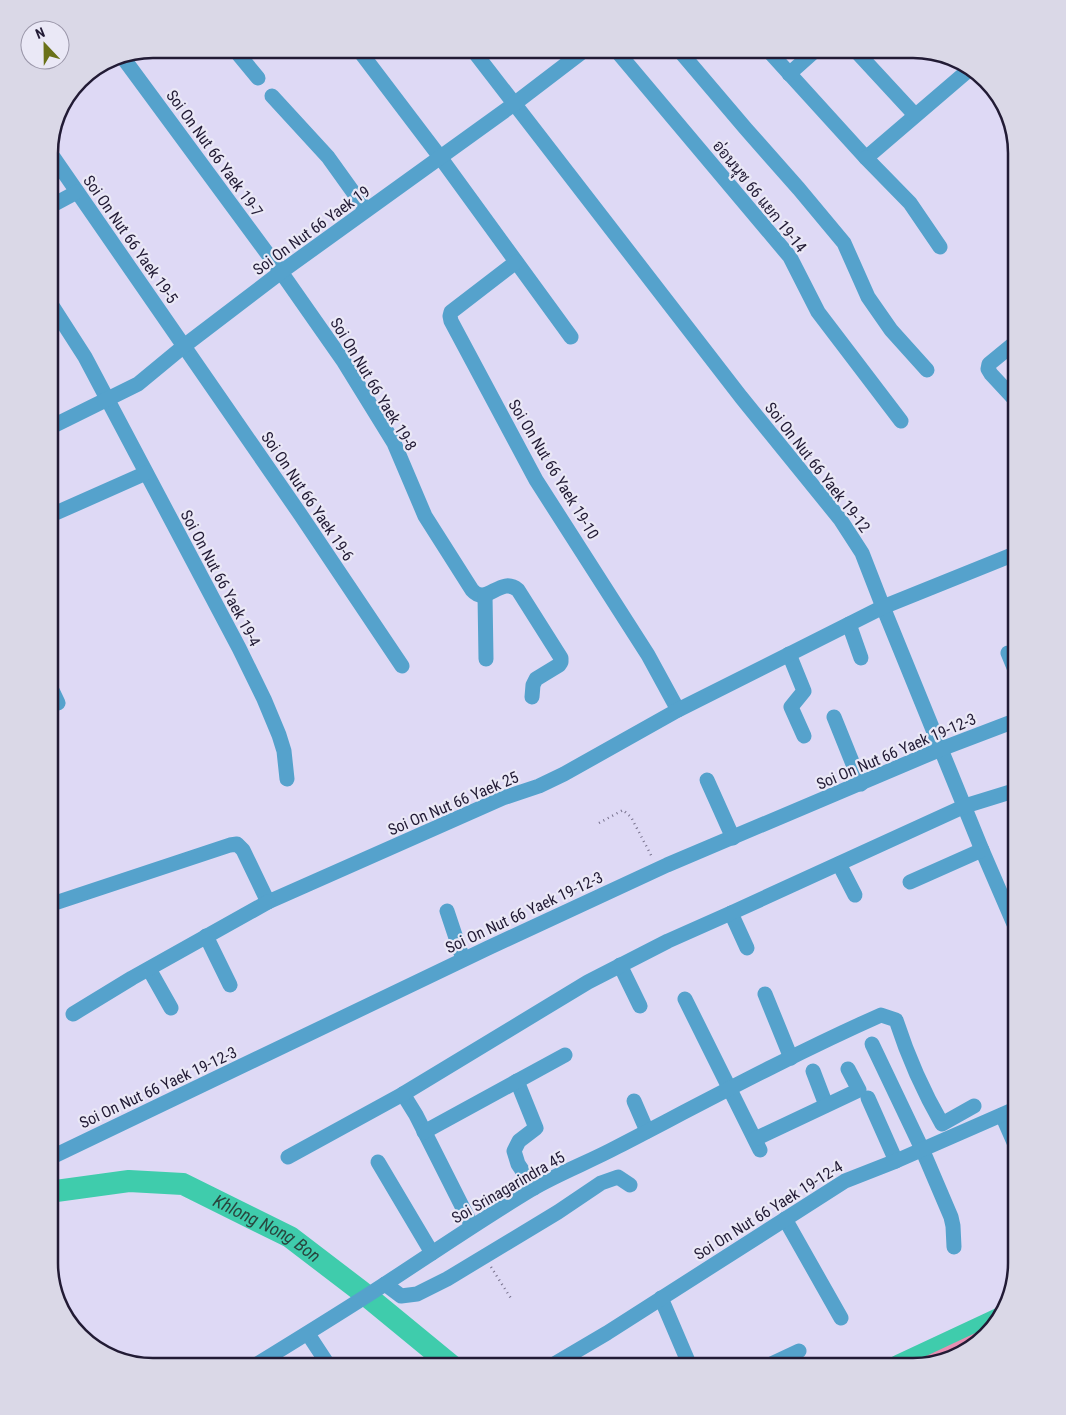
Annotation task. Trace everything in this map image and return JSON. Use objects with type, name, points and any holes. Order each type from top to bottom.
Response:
[{"type":"street","points":[[241,58],[258,78]]},
{"type":"street","points":[[365,58],[571,336]]},
{"type":"street","name":"Soi On Nut 66 Yaek 19-12","points":[[479,58],[735,390],[840,519],[862,553],[982,850],[1008,894]]},
{"type":"street","name":"Soi On Nut 66 Yaek 19","points":[[58,424],[138,384],[184,346],[281,272],[514,104],[574,58]]},
{"type":"street","name":"อ่อนนุช 66 แยก 19-14","points":[[623,58],[790,257],[818,312],[901,421]]},
{"type":"street","points":[[686,58],[844,243],[868,298],[890,330],[927,370]]},
{"type":"street","points":[[775,58],[866,158],[910,203],[940,247]]},
{"type":"street","points":[[789,74],[807,58]]},
{"type":"street","points":[[862,58],[915,115]]},
{"type":"street","name":"Soi On Nut 66 Yaek 19-7","points":[[126,62],[281,272]]},
{"type":"street","points":[[866,158],[965,73]]},
{"type":"street","points":[[272,96],[328,157],[366,210]]},
{"type":"street","name":"Soi On Nut 66 Yaek 19-5","points":[[58,165],[184,346]]},
{"type":"street","points":[[58,202],[77,192]]},
{"type":"street","name":"Soi On Nut 66 Yaek 19-10","points":[[516,262],[452,312],[450,316],[451,321],[536,480],[648,655],[678,710]]},
{"type":"street","name":"Soi On Nut 66 Yaek 19-8","points":[[281,272],[344,362],[394,443],[425,516],[475,594],[485,595]]},
{"type":"street","name":"Soi On Nut 66 Yaek 19-4","points":[[58,315],[85,357],[108,399],[239,648],[264,699],[279,736],[284,751],[287,779]]},
{"type":"street","name":"Soi On Nut 66 Yaek 19-6","points":[[184,346],[402,666]]},
{"type":"street","points":[[1008,348],[989,364],[988,369],[990,374],[1008,393]]},
{"type":"street","points":[[58,512],[146,473]]},
{"type":"street","name":"Soi On Nut 66 Yaek 25","points":[[73,1014],[268,902],[503,798],[540,786],[678,710],[848,624],[883,607],[1008,557]]},
{"type":"street","points":[[486,660],[485,595],[507,585],[514,586],[561,658],[559,665],[536,679],[532,685],[532,697]]},
{"type":"street","points":[[848,624],[861,658]]},
{"type":"street","points":[[789,654],[804,691],[791,707],[804,736]]},
{"type":"street","points":[[834,717],[861,784]]},
{"type":"street","name":"Soi On Nut 66 Yaek 19-12-3","points":[[58,1154],[464,959],[658,870],[941,749],[1008,723]]},
{"type":"street","points":[[707,780],[733,838]]},
{"type":"street","points":[[288,1157],[403,1094],[588,982],[668,940],[965,806],[1008,793]]},
{"type":"street","points":[[58,902],[237,844],[244,850],[268,902]]},
{"type":"street","points":[[910,882],[982,850]]},
{"type":"street","points":[[839,864],[855,895]]},
{"type":"street","points":[[447,911],[464,959]]},
{"type":"street","points":[[731,913],[747,948]]},
{"type":"street","points":[[206,936],[230,985]]},
{"type":"street","points":[[620,965],[640,1006]]},
{"type":"street","points":[[149,969],[170,1008]]},
{"type":"street","points":[[765,994],[791,1058]]},
{"type":"street","points":[[685,1000],[758,1144],[826,1105],[860,1090],[848,1068]]},
{"type":"street","name":"Soi Srinagarindra 45","points":[[268,1358],[346,1310],[472,1226],[534,1188],[729,1088],[880,1015],[896,1020],[905,1049],[942,1124],[974,1106]]},
{"type":"street","points":[[872,1044],[951,1217],[954,1247]]},
{"type":"street","points":[[424,1132],[565,1055]]},
{"type":"street","points":[[813,1071],[826,1105]]},
{"type":"street","points":[[517,1081],[536,1128],[519,1141],[514,1151],[518,1164],[534,1188]]},
{"type":"street","points":[[403,1094],[472,1226]]},
{"type":"street","points":[[868,1098],[896,1160]]},
{"type":"street","points":[[634,1101],[647,1131]]},
{"type":"street","name":"Soi On Nut 66 Yaek 19-12-4","points":[[565,1358],[607,1333],[845,1181],[1008,1112]]},
{"type":"street","points":[[1002,1115],[1008,1129]]},
{"type":"street","points":[[378,1162],[432,1253]]},
{"type":"street","points":[[385,1284],[401,1296],[417,1294],[485,1257],[558,1212],[600,1183],[618,1176],[630,1185]]},
{"type":"street","points":[[785,1219],[841,1318]]},
{"type":"street","points":[[661,1298],[687,1358]]},
{"type":"street","points":[[308,1334],[324,1358]]},
{"type":"street","points":[[786,1358],[799,1352]]},
{"type":"path","points":[[599,823],[623,810],[631,817],[658,870]]},
{"type":"path","points":[[485,1257],[512,1300]]},
{"type":"shaded area","points":[[990,1319],[981,1330],[955,1348],[932,1356],[906,1358]]},
{"type":"waterway","name":"Khlong Nong Bon","points":[[58,1191],[129,1181],[183,1184],[290,1237],[362,1292],[442,1358]]},
{"type":"waterway","points":[[906,1358],[990,1319]]}]
